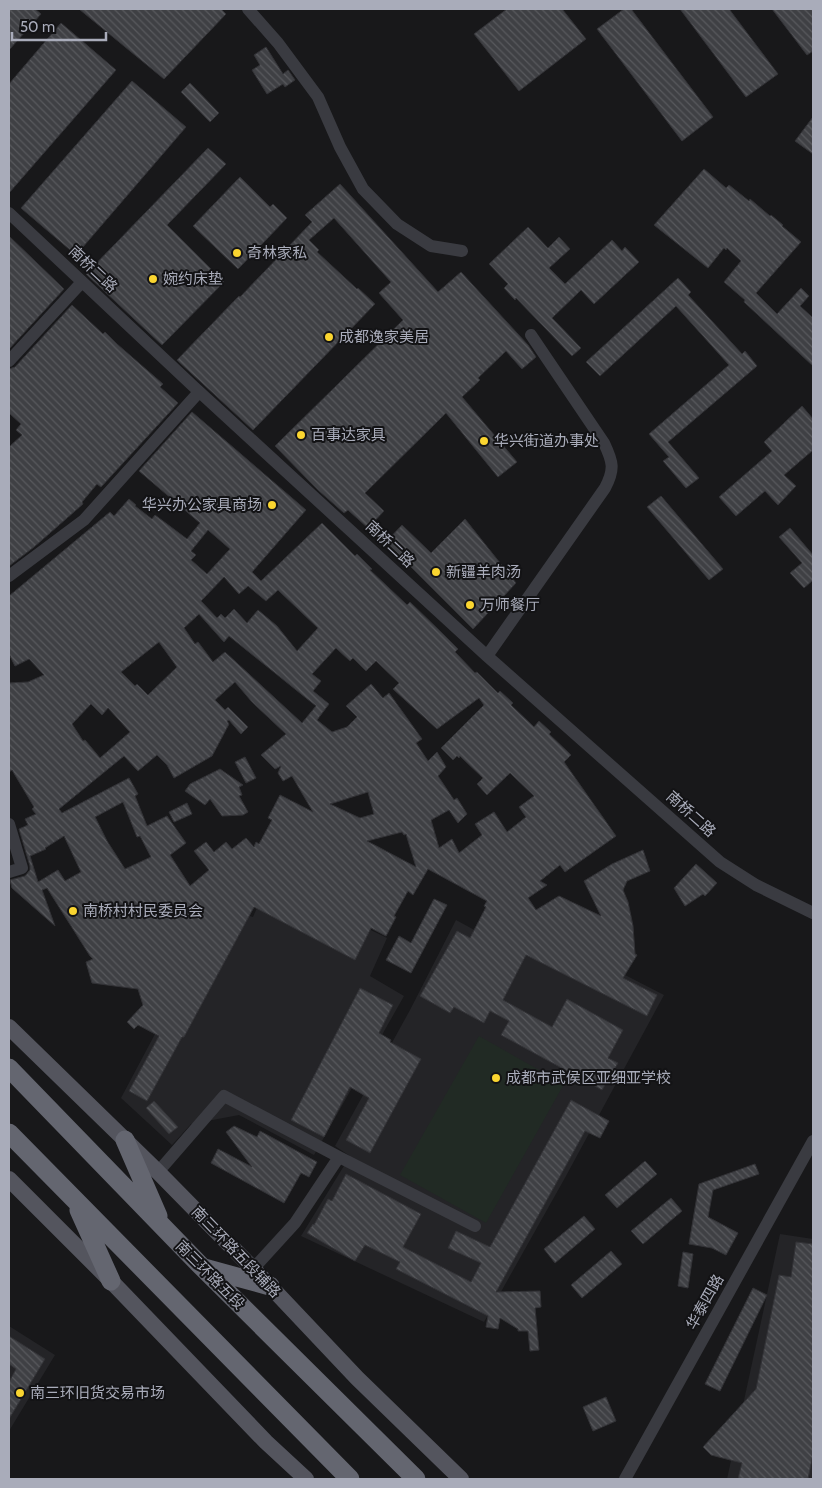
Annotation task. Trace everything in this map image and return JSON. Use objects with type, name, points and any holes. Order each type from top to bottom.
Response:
[{"type":"highway","name":"南三环路五段","points":[[9,1068],[202,1267],[416,1479]]},
{"type":"highway","points":[[9,1133],[350,1479]]},
{"type":"highway","points":[[125,1140],[162,1226]]},
{"type":"highway","points":[[73,1197],[111,1281]]},
{"type":"highway","points":[[202,1267],[270,1286]]},
{"type":"main road","name":"南三环路五段辅路","points":[[9,1027],[158,1172],[254,1269],[357,1378],[461,1479]]},
{"type":"main road","points":[[9,1179],[111,1281],[266,1442],[306,1479]]},
{"type":"street","points":[[248,9],[278,42],[318,97],[340,148],[363,189],[397,224],[431,246],[462,251]]},
{"type":"street","name":"南桥二路","points":[[9,213],[487,656],[720,862],[756,885],[813,913]]},
{"type":"street","points":[[9,361],[82,282]]},
{"type":"street","points":[[487,656],[605,488],[611,476],[613,461],[604,444],[531,335]]},
{"type":"street","points":[[9,576],[84,520],[200,392]]},
{"type":"street","points":[[9,824],[22,868],[9,872]]},
{"type":"street","points":[[158,1172],[224,1096],[475,1226]]},
{"type":"street","name":"华泰四路","points":[[625,1479],[813,1141]]},
{"type":"street","points":[[254,1269],[295,1223],[339,1157]]},
{"type":"shaded area","points":[[269,880],[387,938],[370,976],[404,996],[314,1155],[239,1115],[191,1124],[172,1145],[121,1098],[222,908],[253,917]]},
{"type":"shaded area","name":"成都市武侯区亚细亚学校","points":[[456,920],[504,946],[518,920],[664,995],[484,1322],[301,1236],[350,1156],[335,1146],[410,1010]]},
{"type":"shaded area","points":[[479,1036],[564,1084],[486,1223],[400,1175]]},
{"type":"shaded area","points":[[780,1234],[813,1239],[813,1479],[727,1479]]},
{"type":"shaded area","name":"南三环旧货交易市场","points":[[9,1326],[55,1355],[9,1431]]},
{"type":"building","points":[[9,9],[35,9],[41,14],[9,50]]},
{"type":"building","points":[[79,9],[221,9],[226,14],[164,79]]},
{"type":"building","points":[[507,9],[562,9],[586,39],[519,91],[474,34]]},
{"type":"building","points":[[624,9],[631,9],[713,117],[682,141],[597,29]]},
{"type":"building","points":[[680,9],[729,9],[778,74],[746,97]]},
{"type":"building","points":[[772,9],[813,9],[813,51],[807,55]]},
{"type":"building","points":[[61,23],[116,70],[9,193],[9,84]]},
{"type":"building","points":[[266,47],[283,74],[288,70],[295,80],[285,87],[283,84],[267,94],[252,70],[260,65],[254,55]]},
{"type":"building","points":[[132,81],[186,127],[76,255],[21,208]]},
{"type":"building","points":[[190,83],[219,113],[210,122],[181,92]]},
{"type":"building","points":[[813,117],[813,154],[795,141]]},
{"type":"building","points":[[208,148],[226,164],[167,225],[224,282],[162,345],[86,274]]},
{"type":"building","points":[[704,169],[726,188],[729,185],[749,201],[750,199],[801,242],[756,293],[777,314],[801,288],[809,296],[800,306],[813,318],[813,366],[724,282],[741,261],[727,248],[726,250],[724,248],[708,268],[654,225]]},
{"type":"building","points":[[240,177],[270,207],[273,204],[287,218],[238,269],[193,226]]},
{"type":"building","points":[[340,184],[438,292],[461,272],[528,345],[536,357],[522,369],[506,351],[478,378],[480,380],[462,397],[517,462],[498,477],[446,413],[365,493],[384,511],[368,528],[348,510],[344,513],[318,490],[275,446],[403,320],[379,293],[391,282],[334,218],[309,240],[319,250],[317,252],[375,304],[253,430],[177,360],[312,222],[305,215]]},
{"type":"building","points":[[528,227],[548,248],[559,237],[570,249],[549,268],[565,284],[612,240],[622,251],[625,247],[639,262],[594,304],[581,290],[552,318],[581,348],[572,356],[504,288],[508,284],[489,264]]},
{"type":"building","points":[[9,236],[64,289],[9,349]]},
{"type":"building","points":[[678,278],[691,292],[688,295],[742,354],[745,351],[757,366],[668,442],[699,478],[686,488],[663,461],[669,457],[649,434],[729,365],[676,306],[600,376],[586,362]]},
{"type":"building","points":[[72,305],[103,334],[105,332],[163,384],[160,387],[178,403],[101,487],[97,484],[82,502],[83,504],[9,566],[9,447],[22,435],[16,430],[21,424],[9,413],[9,369],[15,367]]},
{"type":"building","points":[[802,406],[813,419],[813,450],[784,475],[796,486],[778,505],[765,491],[736,516],[719,497],[772,451],[764,442]]},
{"type":"building","points":[[192,412],[306,510],[252,572],[261,581],[322,523],[355,556],[357,554],[372,569],[370,570],[407,605],[410,602],[458,649],[455,652],[475,673],[477,672],[498,693],[500,691],[513,703],[511,705],[534,727],[539,721],[551,732],[549,734],[571,755],[564,762],[616,836],[565,872],[560,865],[540,881],[547,885],[528,898],[536,910],[559,896],[601,916],[584,881],[612,864],[643,850],[650,871],[627,881],[623,890],[628,902],[633,926],[635,954],[637,955],[623,978],[657,995],[647,1016],[526,955],[503,1000],[552,1027],[567,999],[623,1030],[608,1058],[618,1063],[602,1090],[501,1035],[509,1021],[490,1011],[484,1023],[454,1007],[450,1013],[420,996],[457,931],[470,938],[486,907],[484,906],[487,901],[428,869],[413,895],[408,891],[394,916],[396,917],[386,936],[371,928],[355,960],[254,907],[147,1101],[129,1091],[159,1036],[138,1025],[134,1029],[127,1022],[143,1005],[138,989],[92,983],[86,962],[93,959],[47,888],[42,890],[55,926],[12,888],[10,880],[25,876],[30,870],[19,829],[28,825],[25,819],[36,814],[32,809],[34,807],[12,770],[9,772],[9,683],[28,682],[44,675],[29,659],[15,666],[9,654],[9,596],[110,512],[114,516],[129,499],[152,519],[155,515],[187,539],[200,523],[139,471]],"holes":[[[208,530],[230,549],[207,574],[191,560],[196,555],[191,551]],[[224,577],[239,594],[248,586],[266,601],[278,590],[318,628],[297,651],[277,626],[258,610],[247,623],[234,609],[225,618],[221,614],[217,618],[201,601]],[[199,614],[224,642],[229,636],[316,706],[302,723],[225,652],[213,662],[198,642],[195,644],[184,628]],[[159,642],[177,667],[148,695],[137,684],[135,686],[121,672]],[[336,648],[350,661],[353,658],[366,671],[376,661],[399,683],[393,689],[437,729],[479,698],[484,705],[441,748],[453,760],[460,756],[483,778],[477,784],[487,795],[510,773],[534,796],[519,807],[526,817],[507,832],[494,812],[475,824],[482,835],[459,853],[452,839],[439,848],[431,820],[449,810],[458,823],[467,814],[457,798],[454,800],[438,776],[446,767],[437,752],[428,761],[416,743],[422,739],[389,693],[383,698],[371,684],[346,706],[357,717],[347,727],[332,732],[317,720],[329,704],[313,691],[321,681],[312,674]],[[235,682],[252,702],[286,734],[261,755],[275,769],[281,766],[278,773],[283,781],[292,776],[313,812],[280,795],[268,818],[272,820],[259,844],[256,842],[254,847],[246,838],[232,849],[226,842],[214,852],[206,842],[194,851],[209,870],[190,886],[170,855],[186,843],[167,816],[147,826],[135,796],[138,794],[129,778],[62,813],[59,809],[124,756],[138,771],[157,755],[167,765],[174,778],[212,756],[229,724],[227,721],[229,720],[241,734],[248,727],[228,707],[225,710],[215,700]],[[91,704],[102,715],[108,708],[130,732],[100,758],[85,740],[83,741],[72,724]],[[368,792],[374,814],[360,818],[330,804]],[[123,802],[137,837],[140,836],[151,857],[125,869],[107,841],[95,817]],[[402,832],[404,835],[406,834],[416,867],[367,841]],[[64,836],[81,872],[65,881],[58,870],[38,882],[30,856],[46,849]]]},
{"type":"building","points":[[661,496],[723,569],[709,580],[647,507]]},
{"type":"building","points":[[465,519],[516,583],[473,629],[386,542],[402,525],[431,553]]},
{"type":"building","points":[[790,528],[813,555],[813,580],[804,588],[790,573],[802,563],[779,537]]},
{"type":"building","points":[[245,757],[256,778],[246,783],[235,762]]},
{"type":"building","points":[[220,769],[243,785],[239,787],[242,795],[239,796],[248,812],[243,815],[222,816],[210,799],[205,805],[185,791],[190,784]]},
{"type":"building","points":[[187,803],[192,814],[174,822],[169,812]]},
{"type":"building","points":[[696,864],[717,883],[705,896],[703,894],[685,906],[674,888]]},
{"type":"building","points":[[434,899],[447,905],[411,973],[386,960],[399,936],[411,943]]},
{"type":"building","points":[[360,988],[393,1005],[379,1033],[391,1040],[390,1042],[421,1059],[370,1153],[346,1140],[369,1098],[350,1087],[324,1137],[291,1120]]},
{"type":"building","points":[[571,1100],[609,1121],[600,1138],[585,1131],[496,1292],[540,1291],[541,1307],[535,1308],[539,1350],[530,1351],[528,1331],[518,1331],[518,1329],[500,1318],[498,1329],[486,1327],[488,1316],[396,1269],[400,1262],[365,1245],[355,1261],[307,1233],[314,1225],[328,1199],[332,1201],[346,1174],[421,1214],[403,1247],[471,1282],[481,1263],[448,1248],[456,1231],[490,1247]]},
{"type":"building","points":[[154,1101],[178,1127],[169,1134],[146,1108]]},
{"type":"building","points":[[234,1126],[257,1137],[260,1131],[317,1162],[309,1177],[301,1173],[284,1203],[211,1163],[218,1149],[252,1167],[226,1132]]},
{"type":"building","points":[[645,1161],[657,1174],[617,1208],[605,1195]]},
{"type":"building","points":[[755,1164],[759,1174],[713,1190],[708,1217],[738,1233],[726,1255],[712,1248],[689,1244],[699,1184]]},
{"type":"building","points":[[671,1198],[682,1211],[643,1244],[631,1231]]},
{"type":"building","points":[[584,1216],[595,1229],[555,1263],[544,1249]]},
{"type":"building","points":[[796,1242],[813,1244],[813,1454],[808,1479],[738,1479],[742,1463],[711,1455],[703,1447],[756,1389],[779,1275],[791,1277]]},
{"type":"building","points":[[611,1251],[622,1264],[582,1298],[571,1285]]},
{"type":"building","points":[[683,1252],[693,1254],[688,1288],[678,1286]]},
{"type":"building","points":[[753,1288],[767,1295],[720,1391],[705,1384]]},
{"type":"building","points":[[9,1336],[45,1359],[9,1419],[9,1382],[16,1369],[9,1364]]},
{"type":"building","points":[[606,1397],[616,1421],[593,1431],[583,1407]]},
{"type":"place","name":"奇林家私","points":[[237,253]]},
{"type":"place","name":"婉约床垫","points":[[153,279]]},
{"type":"place","name":"成都逸家美居","points":[[329,337]]},
{"type":"place","name":"百事达家具","points":[[301,435]]},
{"type":"place","name":"华兴街道办事处","points":[[484,441]]},
{"type":"place","name":"华兴办公家具商场","points":[[272,505]]},
{"type":"place","name":"新疆羊肉汤","points":[[436,572]]},
{"type":"place","name":"万师餐厅","points":[[470,605]]},
{"type":"place","name":"南桥村村民委员会","points":[[73,911]]},
{"type":"place","name":"成都市武侯区亚细亚学校","points":[[496,1078]]},
{"type":"place","name":"南三环旧货交易市场","points":[[20,1393]]}]
